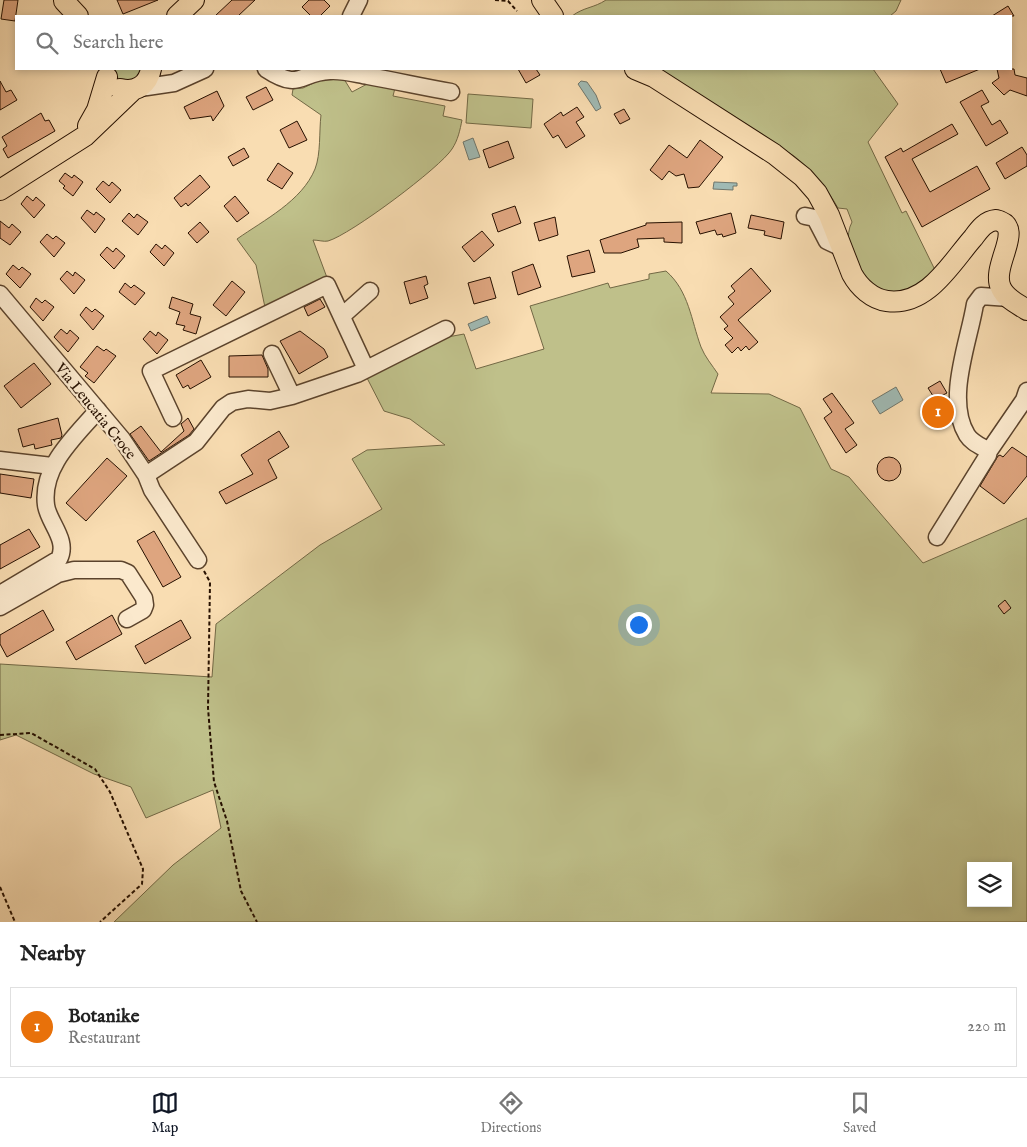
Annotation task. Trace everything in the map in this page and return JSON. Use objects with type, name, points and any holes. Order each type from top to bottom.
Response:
[{"type":"main road","points":[[178,15],[194,0]]},
{"type":"main road","points":[[542,0],[552,15]]},
{"type":"main road","points":[[67,6],[77,15]]},
{"type":"main road","points":[[0,190],[94,130],[149,77],[152,70]]},
{"type":"main road","points":[[637,70],[654,77],[789,165],[817,193],[829,215],[852,274],[862,288],[883,300],[904,301],[921,294],[935,282],[986,223],[991,220],[1001,221],[1008,228],[1009,237],[998,275],[1001,288],[1009,298],[1027,310]]},
{"type":"main road","points":[[106,73],[120,90],[136,89]]},
{"type":"main road","points":[[70,146],[90,123],[104,91],[106,73]]},
{"type":"street","points":[[352,15],[359,0]]},
{"type":"street","points":[[154,70],[164,77],[189,77]]},
{"type":"street","points":[[136,89],[174,83],[203,70]]},
{"type":"street","points":[[268,70],[280,78],[291,80],[302,80],[315,74],[336,70],[451,92]]},
{"type":"street","points":[[805,216],[815,218],[827,241],[842,248]]},
{"type":"street","points":[[173,418],[151,371],[327,285],[366,370]]},
{"type":"street","points":[[342,316],[370,291]]},
{"type":"street","name":"Via Leucatia Croce","points":[[0,294],[122,439],[146,475],[152,490],[198,560]]},
{"type":"street","points":[[989,451],[975,444],[967,435],[961,414],[958,388],[975,304],[981,296],[1009,298]]},
{"type":"street","points":[[146,475],[200,438],[223,408],[232,402],[248,399],[270,400],[292,396],[366,370],[446,329]]},
{"type":"street","points":[[272,354],[292,396]]},
{"type":"street","points":[[937,538],[949,521],[989,451],[1024,400],[1027,390]]},
{"type":"street","points":[[0,594],[55,563],[62,554],[54,522],[46,506],[49,474],[52,466],[98,410]]},
{"type":"street","points":[[0,460],[52,466]]},
{"type":"street","points":[[0,607],[66,571],[122,570],[135,581],[145,605],[143,610],[127,618]]},
{"type":"path","points":[[495,0],[508,1],[517,11]]},
{"type":"path","points":[[198,560],[210,582],[208,708],[214,782],[227,821],[241,891],[257,922]]},
{"type":"path","points":[[0,735],[31,733],[95,768],[110,792],[143,870],[142,884],[100,922]]},
{"type":"path","points":[[0,887],[14,922]]},
{"type":"green space","points":[[606,0],[901,0],[896,11],[891,15],[574,15]]},
{"type":"green space","points":[[114,70],[144,70],[140,79],[119,80]]},
{"type":"green space","points":[[658,70],[874,70],[898,104],[868,142],[902,213],[906,211],[935,270],[919,284],[899,292],[887,292],[876,287],[866,279],[852,257],[849,233],[852,222],[847,209],[838,208],[824,186],[794,156]]},
{"type":"green space","points":[[322,79],[344,79],[352,92],[369,83],[395,88],[393,96],[445,106],[443,116],[462,120],[452,149],[414,184],[374,214],[339,236],[326,241],[313,240],[329,283],[266,312],[256,265],[237,239],[292,200],[301,191],[315,169],[318,156],[321,115],[292,95],[293,89],[303,88]]},
{"type":"green space","points":[[468,94],[533,99],[531,128],[466,123]]},
{"type":"green space","points":[[666,271],[674,279],[685,297],[701,347],[718,374],[711,393],[769,394],[800,408],[831,469],[849,477],[923,563],[1027,518],[1027,922],[114,922],[173,865],[221,828],[213,790],[146,818],[131,787],[94,774],[16,735],[0,740],[0,664],[212,677],[216,624],[320,545],[382,509],[352,459],[367,450],[445,445],[410,419],[384,411],[367,378],[426,341],[464,334],[476,369],[544,349],[530,306],[608,283],[610,288],[649,279],[649,274]]},
{"type":"water","points":[[581,81],[587,82],[596,95],[601,108],[596,111],[578,84]]},
{"type":"water","points":[[473,138],[480,157],[469,160],[463,142]]},
{"type":"water","points":[[714,182],[737,183],[737,186],[733,186],[733,190],[713,189]]},
{"type":"water","points":[[487,316],[490,323],[471,331],[468,324]]},
{"type":"water","points":[[896,387],[903,400],[880,414],[872,401]]},
{"type":"building","points":[[4,0],[18,0],[15,21],[1,19]]},
{"type":"building","points":[[117,0],[158,0],[123,14]]},
{"type":"building","points":[[232,0],[255,0],[239,15],[216,15]]},
{"type":"building","points":[[309,0],[324,0],[330,6],[321,15],[310,15],[302,7]]},
{"type":"building","points":[[1008,6],[1014,16],[1012,15],[994,15]]},
{"type":"building","points":[[1014,69],[1015,75],[1027,78],[1027,96],[1010,90],[1004,95],[992,83],[999,78],[997,70]]},
{"type":"building","points":[[519,70],[537,70],[540,75],[526,83]]},
{"type":"building","points":[[940,70],[978,70],[946,83]]},
{"type":"building","points":[[0,81],[6,92],[11,90],[17,100],[0,110]]},
{"type":"building","points":[[266,87],[273,100],[253,110],[246,97]]},
{"type":"building","points":[[982,90],[989,102],[981,106],[992,125],[1000,120],[1008,133],[986,146],[960,102]]},
{"type":"building","points":[[217,91],[224,106],[213,121],[211,116],[190,119],[184,107]]},
{"type":"building","points":[[577,107],[584,117],[576,122],[585,136],[566,148],[558,135],[553,138],[544,124],[561,112],[563,116]]},
{"type":"building","points":[[624,109],[630,119],[620,124],[614,114]]},
{"type":"building","points":[[41,113],[45,121],[49,120],[55,131],[8,158],[3,149],[7,146],[2,137]]},
{"type":"building","points":[[297,121],[307,140],[289,148],[280,130]]},
{"type":"building","points":[[952,124],[958,134],[912,159],[930,192],[977,166],[990,189],[922,227],[885,157],[901,148],[903,152]]},
{"type":"building","points":[[700,140],[723,157],[699,187],[688,188],[684,174],[676,176],[669,171],[662,180],[650,170],[669,145],[687,158]]},
{"type":"building","points":[[508,141],[514,158],[489,168],[483,150]]},
{"type":"building","points":[[1022,147],[1027,155],[1027,166],[1005,179],[996,163]]},
{"type":"building","points":[[244,148],[249,157],[233,166],[228,157]]},
{"type":"building","points":[[278,163],[293,173],[282,189],[267,180]]},
{"type":"building","points":[[65,173],[72,178],[74,175],[83,182],[73,196],[63,188],[65,186],[59,181]]},
{"type":"building","points":[[200,175],[210,187],[188,206],[186,203],[181,207],[174,198]]},
{"type":"building","points":[[103,181],[109,186],[112,182],[121,190],[110,203],[96,189]]},
{"type":"building","points":[[27,196],[33,201],[36,197],[45,205],[34,218],[21,204]]},
{"type":"building","points":[[235,196],[249,213],[237,222],[224,206]]},
{"type":"building","points":[[515,206],[521,223],[498,232],[492,214]]},
{"type":"building","points":[[87,210],[94,215],[96,212],[105,219],[95,233],[81,218]]},
{"type":"building","points":[[129,213],[134,218],[137,214],[148,222],[138,235],[122,221]]},
{"type":"building","points":[[731,213],[736,233],[723,237],[722,234],[717,235],[715,230],[700,234],[696,222]]},
{"type":"building","points":[[751,215],[784,222],[781,239],[764,235],[765,231],[748,228]]},
{"type":"building","points":[[555,217],[558,235],[539,241],[534,223]]},
{"type":"building","points":[[0,221],[9,228],[12,224],[21,232],[10,245],[0,238]]},
{"type":"building","points":[[200,222],[209,232],[197,243],[188,233]]},
{"type":"building","points":[[682,222],[682,243],[664,242],[664,238],[637,239],[639,247],[621,253],[604,253],[600,240],[646,225],[646,223]]},
{"type":"building","points":[[482,231],[494,245],[474,262],[462,247]]},
{"type":"building","points":[[47,234],[53,239],[56,236],[65,243],[54,257],[40,242]]},
{"type":"building","points":[[156,244],[162,249],[165,245],[174,253],[164,266],[150,252]]},
{"type":"building","points":[[107,247],[113,252],[116,248],[125,256],[114,269],[100,255]]},
{"type":"building","points":[[589,250],[595,272],[572,277],[567,256]]},
{"type":"building","points":[[533,264],[541,287],[518,295],[512,272]]},
{"type":"building","points":[[13,265],[19,270],[22,267],[31,274],[20,288],[6,274]]},
{"type":"building","points":[[751,268],[771,291],[738,320],[758,342],[749,350],[746,346],[741,351],[738,347],[732,353],[725,345],[733,338],[724,329],[728,326],[720,317],[734,304],[728,297],[735,291],[731,286]]},
{"type":"building","points":[[67,271],[73,276],[75,272],[85,280],[74,294],[60,279]]},
{"type":"building","points":[[426,276],[428,284],[424,286],[428,298],[410,304],[404,282]]},
{"type":"building","points":[[490,277],[496,298],[474,304],[468,283]]},
{"type":"building","points":[[232,281],[245,292],[226,316],[213,305]]},
{"type":"building","points":[[125,283],[131,288],[134,285],[145,293],[135,305],[119,292]]},
{"type":"building","points":[[172,297],[193,304],[190,314],[201,317],[196,334],[183,330],[185,326],[176,324],[180,312],[169,308]]},
{"type":"building","points":[[36,298],[42,303],[45,300],[54,307],[43,321],[30,307]]},
{"type":"building","points":[[320,299],[325,307],[308,316],[304,307]]},
{"type":"building","points":[[86,307],[92,312],[95,309],[104,316],[93,330],[80,315]]},
{"type":"building","points":[[61,329],[67,334],[70,330],[79,338],[68,352],[54,337]]},
{"type":"building","points":[[150,331],[156,336],[158,332],[168,340],[157,354],[143,339]]},
{"type":"building","points":[[300,331],[324,349],[328,357],[299,374],[280,341]]},
{"type":"building","points":[[97,346],[104,351],[106,349],[116,356],[94,383],[85,376],[88,373],[80,367]]},
{"type":"building","points":[[262,355],[268,369],[268,377],[229,377],[229,356]]},
{"type":"building","points":[[201,360],[211,377],[190,389],[188,385],[183,388],[176,375]]},
{"type":"building","points":[[34,363],[51,384],[21,408],[4,386]]},
{"type":"building","points":[[940,381],[947,393],[935,399],[928,388]]},
{"type":"building","points":[[832,393],[854,423],[845,429],[857,445],[846,453],[824,418],[832,412],[823,399]]},
{"type":"building","points":[[939,406],[943,414],[934,419],[930,410]]},
{"type":"building","points":[[58,418],[61,438],[51,440],[52,445],[35,449],[34,444],[23,447],[18,429]]},
{"type":"building","points":[[188,418],[194,429],[189,435],[149,461],[130,434],[141,426],[161,452],[184,431],[181,424]]},
{"type":"building","points":[[279,431],[289,447],[268,460],[277,478],[226,504],[219,492],[253,474],[241,455]]},
{"type":"building","points":[[1012,447],[1027,457],[1027,476],[1004,504],[980,486],[998,456],[1003,457]]},
{"type":"building","points":[[889,457],[898,460],[901,469],[898,478],[889,481],[880,478],[877,469],[880,460]]},
{"type":"building","points":[[107,458],[127,476],[86,521],[66,503]]},
{"type":"building","points":[[0,474],[34,479],[31,498],[0,493]]},
{"type":"building","points":[[29,529],[40,547],[0,569],[0,545]]},
{"type":"building","points":[[154,531],[181,577],[163,587],[137,541]]},
{"type":"building","points":[[1005,600],[1011,608],[1004,614],[998,606]]},
{"type":"building","points":[[43,610],[54,630],[7,657],[0,644],[0,635]]},
{"type":"building","points":[[112,615],[122,634],[76,660],[66,642]]},
{"type":"building","points":[[181,620],[191,638],[145,664],[135,646]]},
{"type":"place","name":"Botanike","points":[[938,412]]}]
